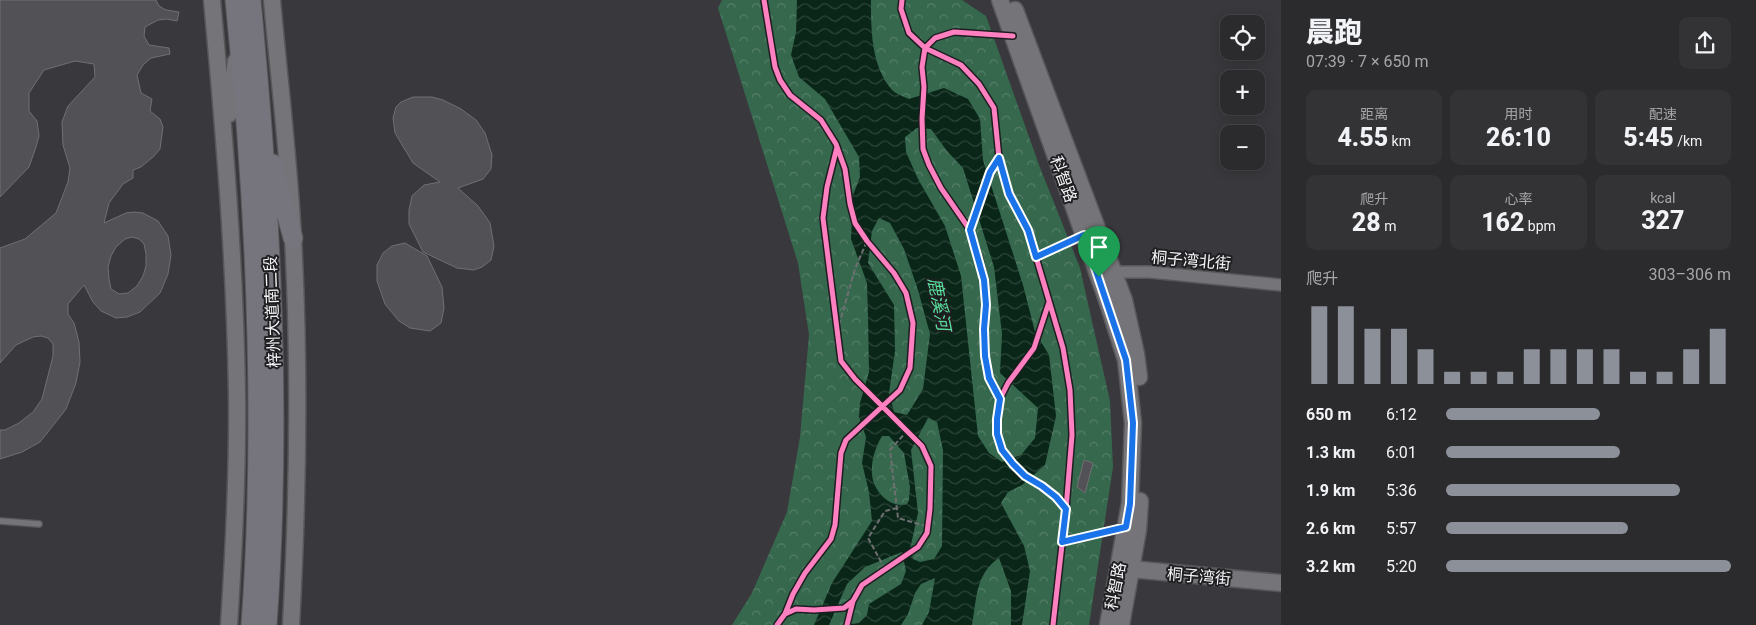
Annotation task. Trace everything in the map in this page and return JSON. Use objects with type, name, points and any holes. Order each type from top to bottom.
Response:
[{"type":"main road","points":[[212,0],[225,147],[237,394],[233,558],[229,625]]},
{"type":"main road","name":"梓州大道南二段","points":[[235,0],[246,110],[252,215],[258,391],[255,568],[251,625]]},
{"type":"main road","name":"梓州大道南二段","points":[[251,0],[263,126],[269,230],[274,393],[271,568],[267,625]]},
{"type":"main road","points":[[272,0],[293,238],[299,394],[291,625]]},
{"type":"main road","name":"科智路","points":[[1000,0],[1084,235],[1106,274],[1124,300],[1136,354],[1143,418],[1138,530],[1124,569],[1108,625]]},
{"type":"main road","name":"科智路","points":[[1012,0],[1106,274],[1126,360],[1133,423],[1130,504],[1126,527],[1121,625]]},
{"type":"main road","points":[[225,147],[239,37]]},
{"type":"main road","points":[[263,126],[293,238]]},
{"type":"main road","name":"桐子湾街","points":[[1124,569],[1281,583]]},
{"type":"street","name":"桐子湾北街","points":[[1106,274],[1150,272],[1281,284]]},
{"type":"lane","points":[[0,521],[39,524]]},
{"type":"path","points":[[862,233],[871,247]]},
{"type":"path","points":[[1036,257],[1084,235]]},
{"type":"path","points":[[837,332],[854,269],[867,242]]},
{"type":"path","points":[[1034,248],[1039,266]]},
{"type":"path","points":[[835,314],[838,342]]},
{"type":"path","points":[[901,425],[913,436]]},
{"type":"path","points":[[908,430],[890,450],[898,518],[928,530],[930,518]]},
{"type":"path","points":[[893,564],[883,571],[868,538],[885,511],[897,508]]},
{"type":"path","points":[[1062,542],[1126,527]]},
{"type":"path","points":[[1061,551],[1063,534]]},
{"type":"green space","points":[[722,0],[962,0],[986,16],[1039,165],[1080,268],[1110,401],[1113,467],[1089,625],[732,625],[752,593],[787,512],[800,437],[809,335],[798,263],[718,8]]},
{"type":"water","name":"鹿溪河","points":[[797,0],[871,0],[872,35],[876,59],[885,80],[892,90],[909,99],[944,88],[968,99],[980,119],[983,160],[1023,285],[1035,332],[1049,355],[1056,416],[1045,465],[1022,485],[1008,492],[1001,503],[1024,546],[1030,571],[1022,625],[1011,625],[1011,591],[999,558],[991,564],[981,579],[972,625],[922,625],[929,612],[935,578],[921,584],[901,625],[845,625],[859,623],[867,615],[869,604],[901,584],[906,571],[902,552],[865,567],[847,584],[829,625],[814,625],[832,583],[872,521],[869,492],[862,463],[866,437],[859,417],[860,403],[869,372],[867,283],[851,239],[853,195],[860,177],[859,157],[825,99],[799,77],[791,55],[796,32]],"holes":[[[917,128],[931,129],[947,151],[963,168],[994,267],[1002,334],[1000,373],[1038,408],[1035,438],[1021,455],[1002,462],[989,453],[978,436],[961,276],[945,226],[918,179],[906,152],[905,137]],[[879,218],[890,223],[904,249],[930,334],[923,389],[907,415],[894,412],[889,393],[895,351],[894,305],[868,263],[872,231]],[[928,418],[937,422],[943,450],[942,546],[934,559],[920,562],[913,559],[910,549],[918,513],[911,450]],[[882,436],[889,436],[904,453],[910,487],[907,504],[894,504],[884,497],[876,487],[873,480],[872,464]]]},
{"type":"building","points":[[0,0],[156,0],[159,6],[166,10],[179,12],[177,21],[158,20],[145,27],[144,36],[149,45],[169,48],[170,54],[151,58],[143,65],[137,75],[141,93],[152,99],[150,111],[160,119],[163,127],[160,149],[141,167],[133,170],[133,178],[123,184],[109,203],[104,223],[126,213],[134,212],[143,213],[158,221],[168,236],[171,255],[168,274],[160,293],[140,312],[127,317],[116,318],[101,311],[93,302],[84,285],[68,304],[68,314],[74,323],[79,342],[80,362],[76,383],[66,409],[40,442],[22,452],[0,459],[0,430],[5,430],[19,423],[33,412],[42,399],[53,356],[53,344],[48,338],[41,336],[33,337],[16,345],[0,363],[0,248],[25,239],[56,213],[68,182],[70,168],[63,145],[62,122],[68,106],[95,77],[94,64],[75,61],[44,70],[29,93],[29,111],[37,121],[39,136],[36,147],[29,167],[0,197]],"holes":[[[132,237],[139,239],[144,244],[146,254],[146,266],[143,276],[137,286],[128,293],[119,294],[111,289],[108,267],[111,256],[116,247],[125,239]]]},
{"type":"building","points":[[413,97],[432,97],[461,109],[476,120],[485,133],[492,155],[491,169],[483,179],[458,188],[478,206],[490,223],[494,246],[491,260],[482,267],[474,270],[457,268],[423,252],[409,224],[412,196],[424,185],[440,182],[413,163],[395,133],[393,118],[396,107],[401,102]]},
{"type":"building","points":[[405,243],[427,256],[442,287],[444,308],[441,323],[430,331],[410,328],[399,321],[385,304],[377,281],[377,265],[383,253],[392,246]]},
{"type":"building","points":[[1084,460],[1093,463],[1085,493],[1077,487]]},
{"type":"cycle path","points":[[764,0],[775,67],[780,80],[790,95],[821,120],[836,144],[845,169],[855,223],[867,241],[894,273],[906,293],[913,323],[910,368],[900,390],[846,440],[841,453],[835,525],[831,539],[805,573],[793,594],[785,614],[777,625]]},
{"type":"cycle path","points":[[902,0],[901,9],[909,33],[925,48],[961,65],[979,84],[994,108],[999,158],[1009,194],[1028,230],[1063,348],[1070,390],[1072,435],[1053,625]]},
{"type":"cycle path","points":[[1013,36],[954,32],[935,38],[925,48],[922,67],[924,87],[923,149],[941,188],[970,230],[980,260],[986,305],[984,329],[985,356],[989,378],[1000,399],[997,434],[1002,450],[1025,476],[1056,497],[1066,509]]},
{"type":"cycle path","points":[[837,147],[827,187],[823,218],[841,361],[855,379],[922,446],[931,466],[930,509],[927,533],[918,547],[862,585],[853,601],[847,625]]},
{"type":"cycle path","points":[[970,230],[990,172],[999,158]]},
{"type":"cycle path","points":[[1000,399],[1008,383],[1034,348],[1049,302]]},
{"type":"cycle path","points":[[785,614],[796,609],[844,608],[853,601]]},
{"type":"route","points":[[999,158],[1009,194],[1028,230],[1036,257],[1084,235],[1099,277],[1126,360],[1133,423],[1130,504],[1126,527],[1062,542],[1066,509],[1056,497],[1025,476],[1013,464],[1002,450],[997,434],[1000,399],[989,378],[985,356],[984,329],[986,305],[984,280],[980,260],[970,230],[990,172],[999,158]]}]
